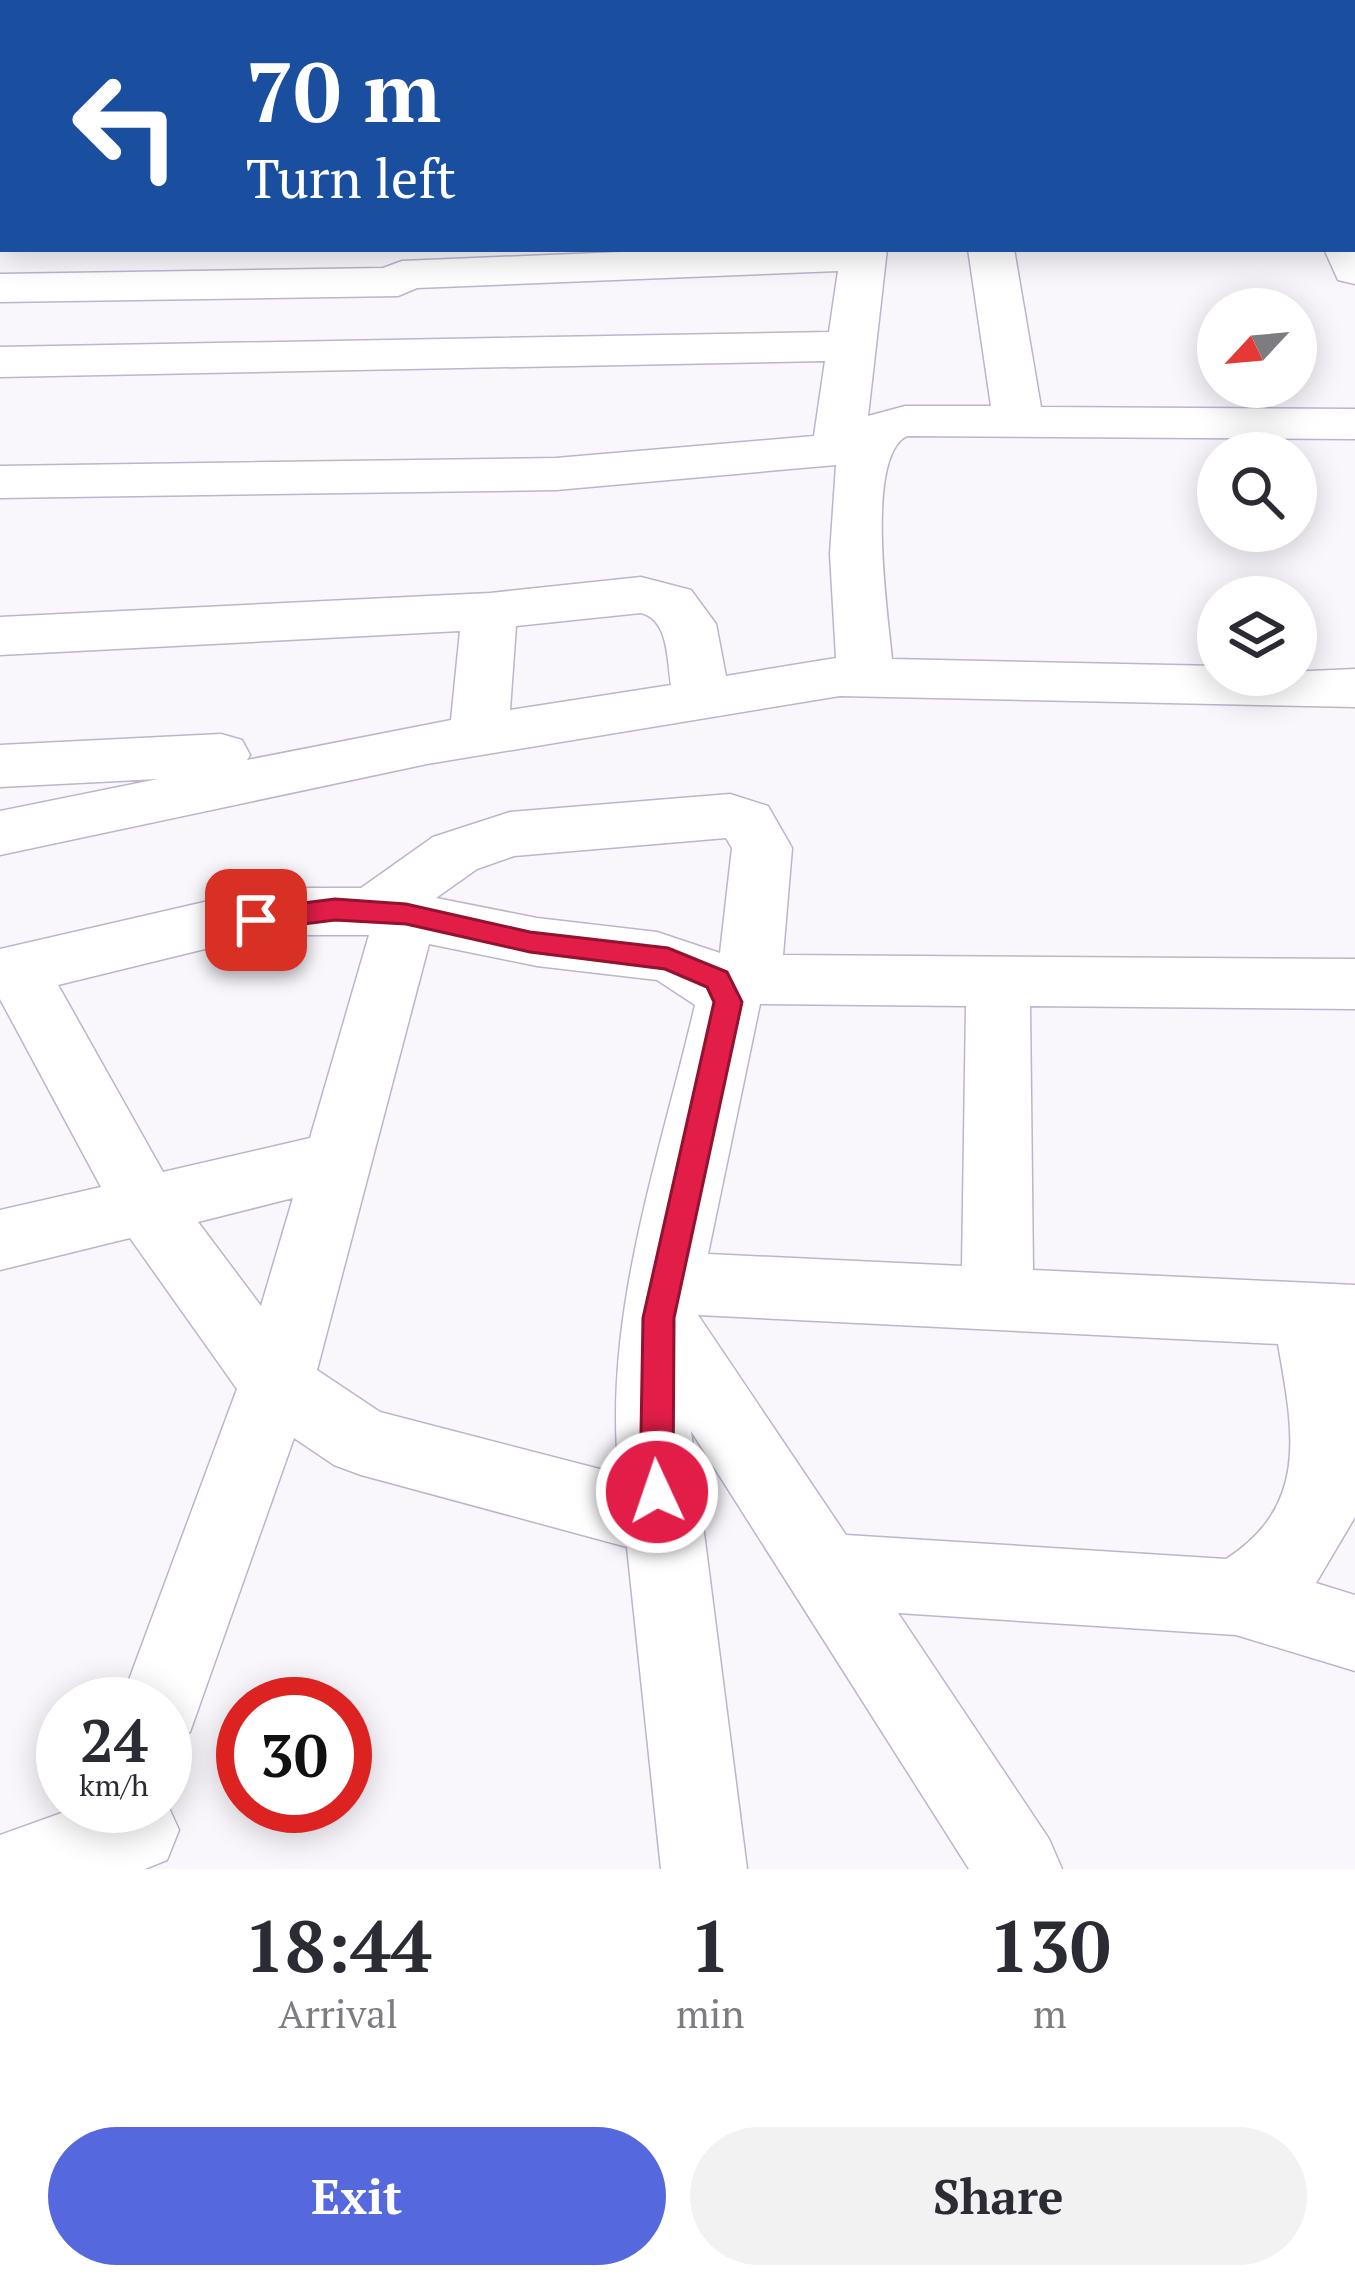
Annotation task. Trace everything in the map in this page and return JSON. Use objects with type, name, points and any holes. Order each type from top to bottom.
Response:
[{"type":"street","points":[[0,287],[864,252],[850,346],[866,680]]},
{"type":"street","points":[[991,252],[1018,422]]},
{"type":"street","points":[[391,354],[406,269]]},
{"type":"street","points":[[0,362],[850,346]]},
{"type":"street","points":[[0,482],[556,473],[852,449],[886,426],[905,421],[1355,424]]},
{"type":"street","points":[[0,636],[490,610],[641,595],[672,604],[688,624],[702,699]]},
{"type":"street","points":[[453,740],[490,610]]},
{"type":"street","points":[[0,833],[453,740],[840,677],[1355,688]]},
{"type":"street","points":[[0,766],[453,740]]},
{"type":"street","points":[[171,1677],[276,1384],[339,1159],[389,913],[455,853],[510,834],[730,816],[747,821],[762,848],[663,1300],[653,1439],[704,1869]]},
{"type":"street","points":[[660,1520],[361,1441],[276,1384],[147,1207],[9,972],[217,924],[335,910],[389,913],[530,942],[668,958],[733,979],[1355,983]]},
{"type":"street","points":[[997,1299],[998,981]]},
{"type":"street","points":[[0,1240],[339,1159]]},
{"type":"street","points":[[663,1300],[997,1299],[1332,1315],[1342,1494],[1318,1546],[1283,1577],[1236,1597]]},
{"type":"street","points":[[663,1300],[824,1570],[1019,1869]]},
{"type":"street","points":[[824,1570],[1236,1597],[1355,1633]]},
{"type":"street","points":[[21,1869],[139,1835]]},
{"type":"route","points":[[256,920],[335,910],[406,914],[530,942],[668,958],[717,979],[728,1002],[659,1318],[653,1439],[657,1492]]}]
